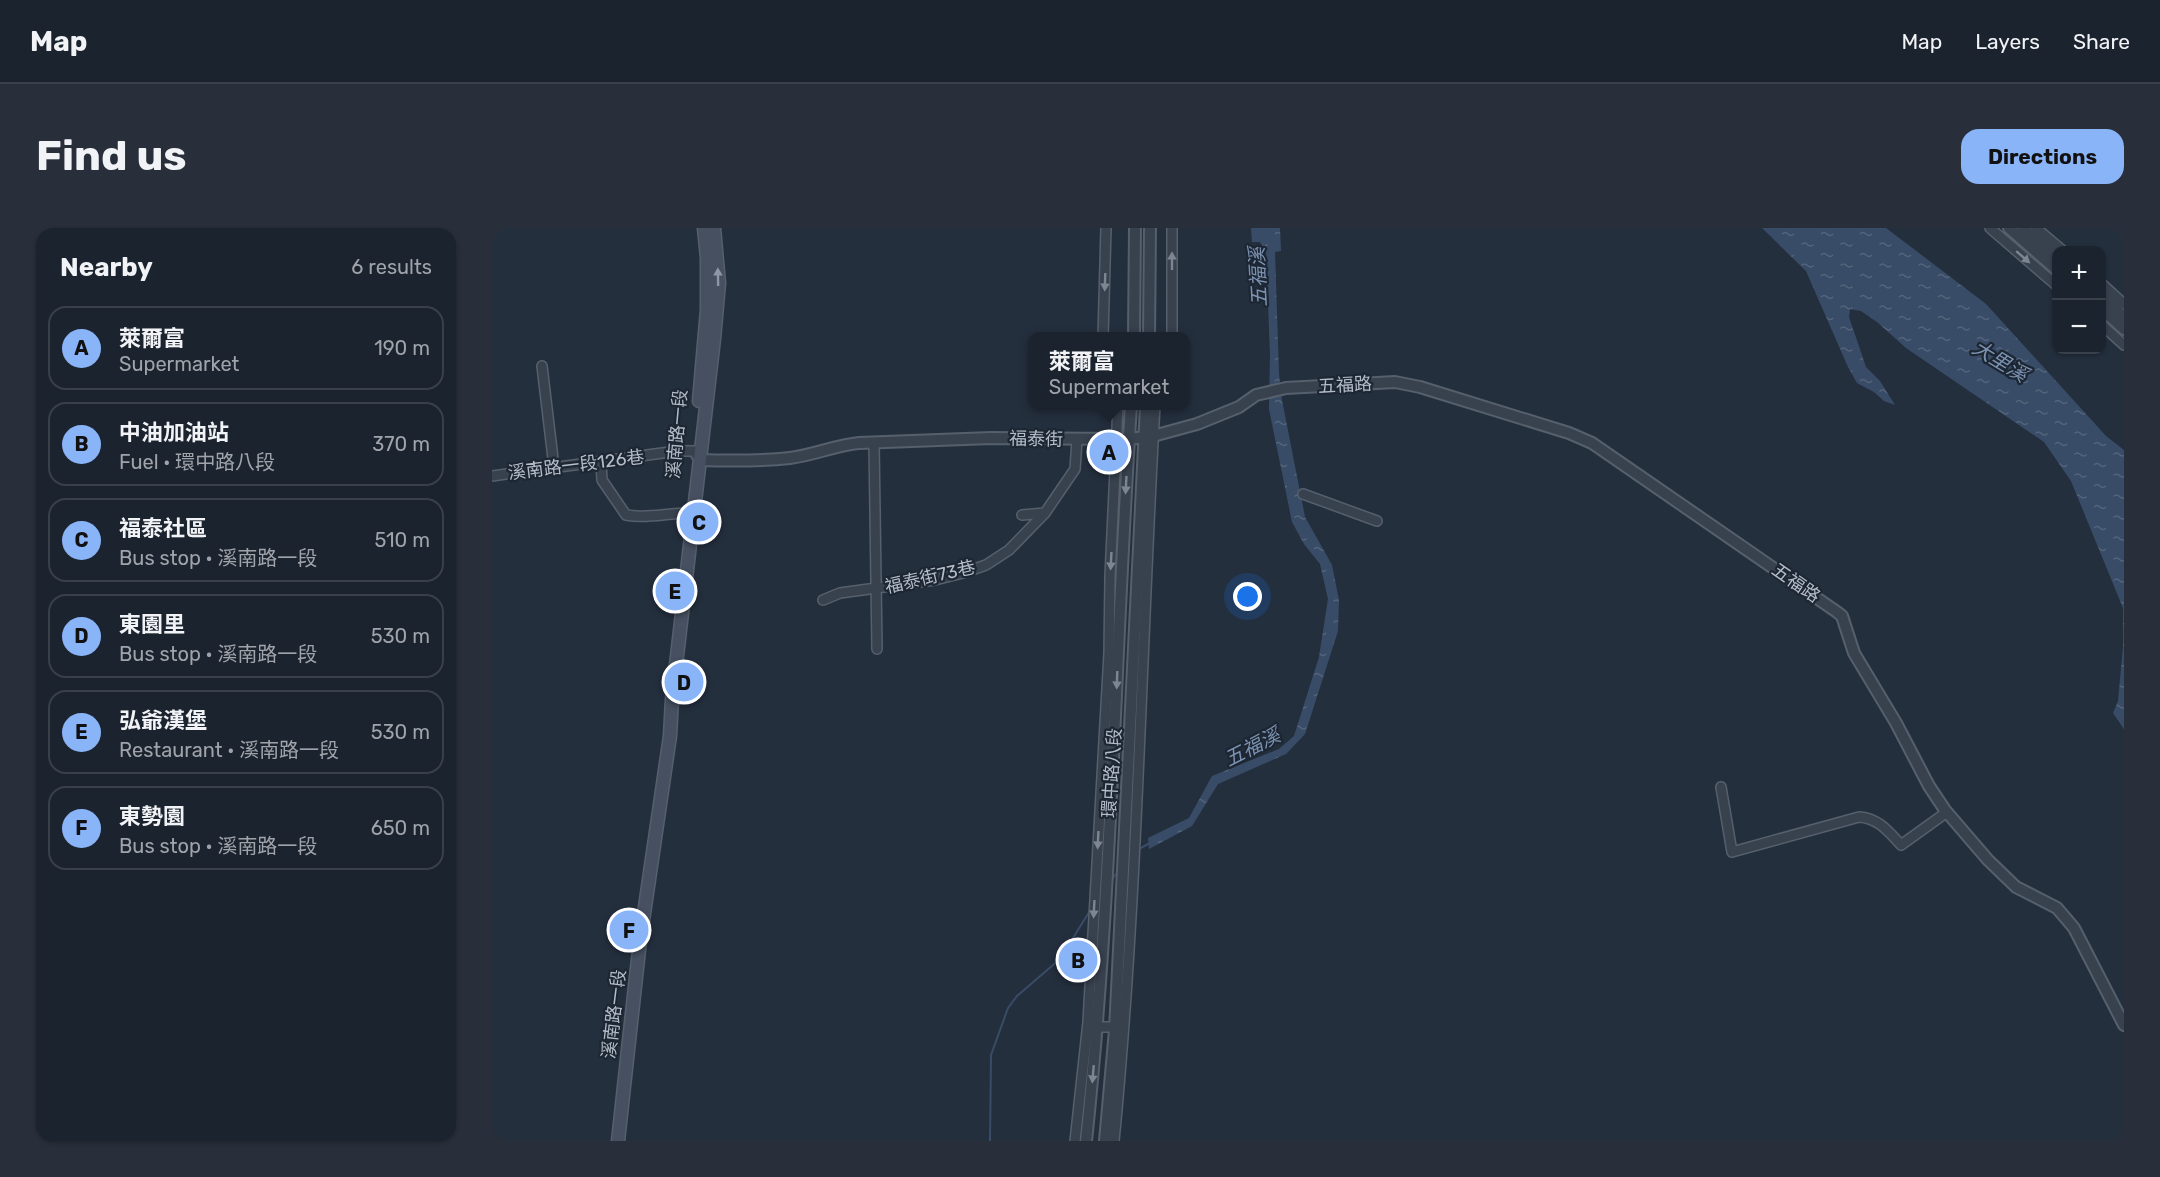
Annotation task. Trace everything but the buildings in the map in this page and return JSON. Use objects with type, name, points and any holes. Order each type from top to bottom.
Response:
[{"type":"main road","name":"溪南路一段","points":[[698,456],[707,310],[707,258],[704,228]]},
{"type":"main road","name":"溪南路一段","points":[[618,1141],[640,941],[658,828],[672,714],[690,509],[719,283],[714,228]]},
{"type":"street","points":[[1103,332],[1106,228]]},
{"type":"street","points":[[1134,332],[1135,228]]},
{"type":"street","points":[[1149,332],[1150,228]]},
{"type":"street","points":[[1172,228],[1172,332]]},
{"type":"street","points":[[1990,228],[2052,282]]},
{"type":"street","points":[[2009,228],[2052,266]]},
{"type":"street","points":[[2023,228],[2052,253]]},
{"type":"street","points":[[2036,228],[2057,246]]},
{"type":"street","points":[[2106,291],[2124,304]]},
{"type":"street","points":[[2106,293],[2124,317]]},
{"type":"street","points":[[2106,313],[2124,329]]},
{"type":"street","points":[[2106,329],[2124,345]]},
{"type":"street","points":[[542,366],[554,467]]},
{"type":"street","name":"五福路","points":[[1261,393],[1286,388],[1395,382],[1420,387],[1569,433],[1592,443],[1755,553],[1842,616],[1854,653],[1896,723],[1929,786],[1947,812],[1988,860],[2016,887],[2057,908],[2066,916],[2124,1025]]},
{"type":"street","name":"福泰街","points":[[698,456],[790,458],[825,451],[842,444],[874,442],[991,438],[1129,439],[1197,424],[1239,407],[1261,393]]},
{"type":"street","name":"環中路八段","points":[[1086,1141],[1100,889],[1118,410]]},
{"type":"street","name":"環中路八段","points":[[1075,1141],[1092,1027],[1093,931],[1106,862],[1114,751],[1131,410]]},
{"type":"street","name":"環中路八段","points":[[1114,1141],[1149,436],[1146,410]]},
{"type":"street","name":"環中路八段","points":[[1149,436],[1154,410]]},
{"type":"street","name":"福泰街73巷","points":[[823,600],[840,593],[935,580],[986,565],[1009,550],[1045,513],[1075,469],[1077,440]]},
{"type":"street","points":[[874,442],[877,649]]},
{"type":"street","name":"溪南路一段126巷","points":[[492,476],[677,452],[698,456]]},
{"type":"street","points":[[601,462],[602,480],[626,515],[640,518],[690,509]]},
{"type":"street","points":[[1303,494],[1377,521]]},
{"type":"street","points":[[1022,514],[1045,513]]},
{"type":"street","points":[[1721,787],[1732,852],[1859,817],[1872,818],[1887,829],[1901,845],[1947,812]]},
{"type":"street","points":[[1092,1027],[1119,1027]]},
{"type":"street","name":"環中路八段","points":[[1105,1141],[1119,1027]]},
{"type":"water","points":[[1251,228],[1280,228],[1281,251],[1275,252],[1282,400],[1305,517],[1332,565],[1339,600],[1338,631],[1305,734],[1286,754],[1218,784],[1192,826],[1149,849],[1148,838],[1189,818],[1212,776],[1279,749],[1294,736],[1319,657],[1328,599],[1320,564],[1304,544],[1292,522],[1269,409],[1270,355],[1266,250],[1260,242],[1252,242]]},
{"type":"water","name":"大里溪","points":[[1762,228],[1886,228],[1986,304],[2106,436],[2124,450],[2124,729],[2113,713],[2118,701],[2123,647],[2123,608],[2071,481],[2044,442],[1906,348],[1861,311],[1850,309],[1849,317],[1866,367],[1880,381],[1895,405],[1884,401],[1874,392],[1857,383],[1806,271]]},
{"type":"waterway","name":"五福溪","points":[[1137,850],[1150,843]]},
{"type":"waterway","name":"五福溪","points":[[1110,882],[1119,870]]},
{"type":"waterway","name":"五福溪","points":[[990,1141],[991,1055],[1008,1008],[1017,996],[1060,959],[1091,909]]},
{"type":"place","name":"萊爾富","points":[[1109,452]]},
{"type":"place","name":"福泰社區","points":[[699,522]]},
{"type":"place","name":"弘爺漢堡","points":[[675,591]]},
{"type":"place","name":"東園里","points":[[684,682]]},
{"type":"place","name":"東勢園","points":[[629,930]]},
{"type":"place","name":"中油加油站","points":[[1078,960]]}]
